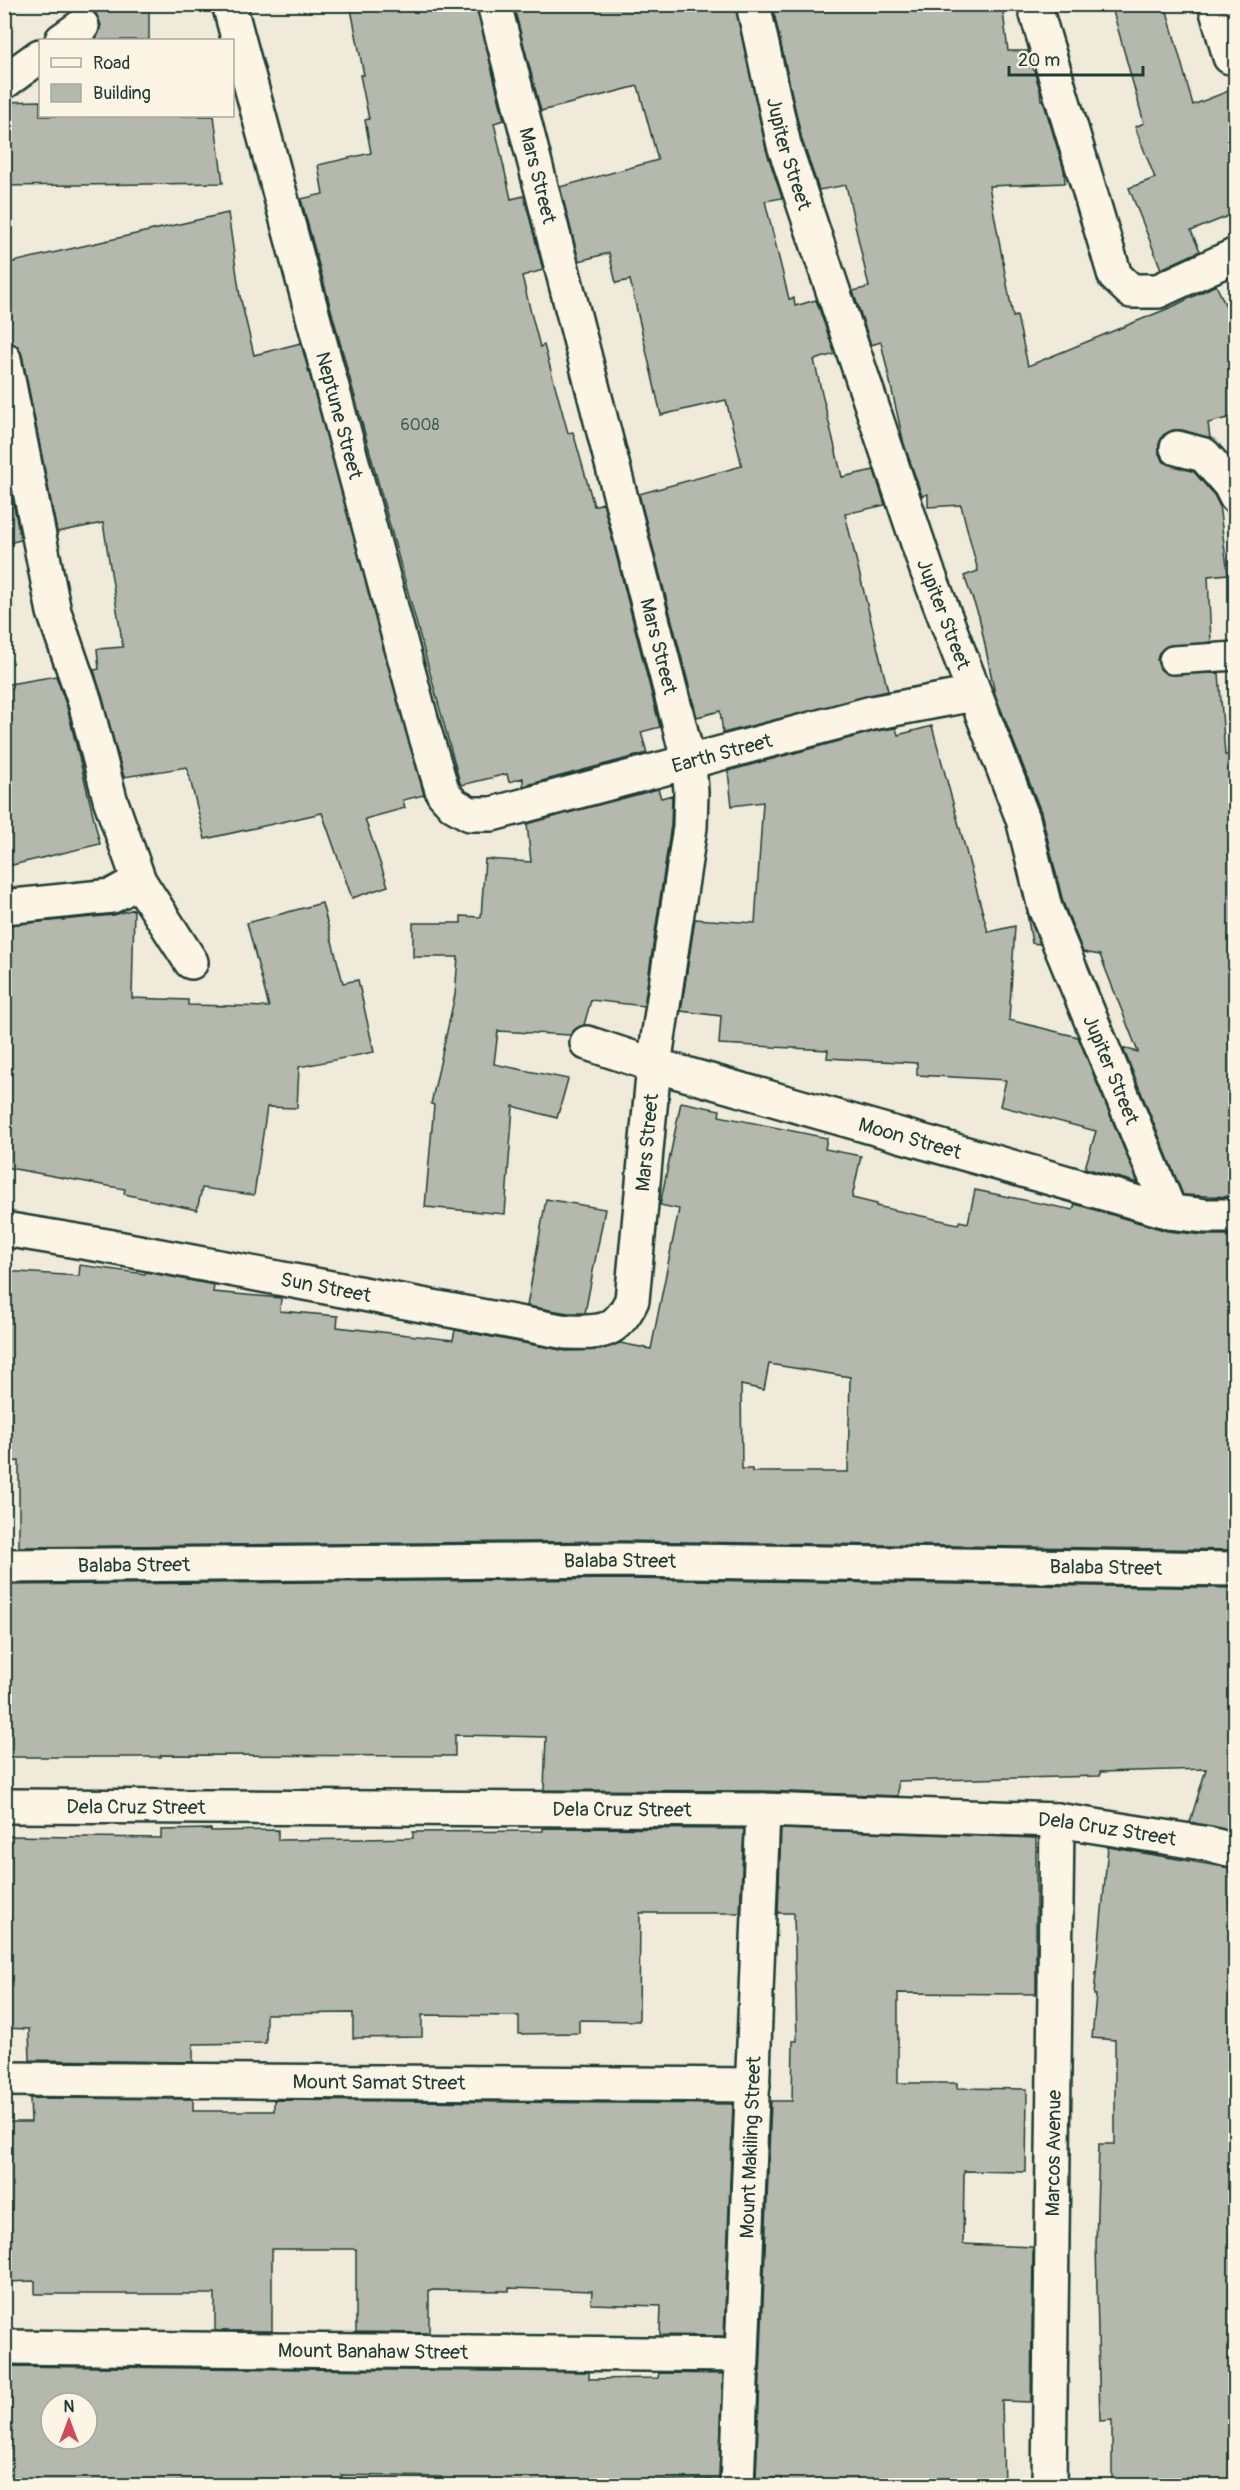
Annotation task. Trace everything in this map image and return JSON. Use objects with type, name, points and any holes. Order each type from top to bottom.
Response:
[{"type":"street","name":"Neptune Street","points":[[229,4],[436,772],[443,793],[454,805],[471,814]]},
{"type":"street","name":"Mars Street","points":[[494,4],[688,763],[691,792],[690,827],[654,1065],[632,1300]]},
{"type":"street","name":"Jupiter Street","points":[[753,4],[784,145],[927,570],[1023,819],[1045,908],[1170,1212]]},
{"type":"street","points":[[1034,4],[1115,276],[1131,291],[1158,291],[1236,255]]},
{"type":"street","points":[[1215,4],[1230,57],[1236,55]]},
{"type":"street","points":[[4,82],[39,57]]},
{"type":"street","points":[[4,359],[54,612],[85,702],[110,799],[140,881],[191,962]]},
{"type":"street","points":[[1177,448],[1204,455],[1230,485],[1236,497]]},
{"type":"street","name":"Earth Street","points":[[471,814],[492,814],[872,713],[974,694]]},
{"type":"street","points":[[4,907],[112,896],[140,881]]},
{"type":"street","name":"Moon Street","points":[[587,1043],[654,1065],[1170,1212],[1206,1216],[1236,1216]]},
{"type":"street","name":"Sun Street","points":[[4,1229],[107,1246],[566,1332],[592,1333],[609,1330],[620,1322],[632,1300]]},
{"type":"street","name":"Balaba Street","points":[[4,1566],[622,1560],[1236,1569]]},
{"type":"street","name":"Dela Cruz Street","points":[[4,1806],[763,1810],[1057,1820],[1209,1844],[1236,1851]]},
{"type":"street","name":"Mount Makiling Street","points":[[737,2486],[763,1810]]},
{"type":"street","name":"Marcos Avenue","points":[[1049,2486],[1057,1820]]},
{"type":"street","name":"Mount Samat Street","points":[[4,2079],[753,2085]]},
{"type":"street","name":"Mount Banahaw Street","points":[[4,2347],[741,2355]]},
{"type":"lane","points":[[1173,660],[1236,656]]},
{"type":"building","points":[[96,4],[149,4],[149,39],[96,39],[101,25],[96,14]]},
{"type":"building","points":[[350,4],[476,4],[504,120],[494,123],[511,199],[524,196],[543,270],[522,276],[530,309],[540,347],[544,345],[568,433],[573,432],[594,506],[603,503],[660,727],[641,732],[647,753],[523,786],[523,778],[509,782],[507,774],[462,785],[460,783],[301,199],[323,194],[318,165],[371,153],[365,120],[369,119],[360,75],[364,75]]},
{"type":"building","points":[[513,4],[735,4],[766,149],[782,198],[765,201],[789,299],[794,298],[795,306],[816,300],[835,354],[814,360],[842,477],[874,470],[885,505],[845,514],[888,691],[723,733],[720,711],[697,717],[639,494],[742,466],[726,400],[661,415],[630,280],[616,283],[609,253],[579,261],[560,187],[658,160],[638,86],[541,111]]},
{"type":"building","points":[[772,4],[1002,4],[1008,51],[1028,51],[1064,170],[1065,183],[989,186],[1013,317],[1017,316],[1028,366],[1174,306],[1216,285],[1236,328],[1236,416],[1208,423],[1210,438],[1182,430],[1173,430],[1163,435],[1159,444],[1159,454],[1164,462],[1194,472],[1214,495],[1219,505],[1228,574],[1208,576],[1211,642],[1165,647],[1159,653],[1157,660],[1160,669],[1167,674],[1219,673],[1225,755],[1236,753],[1236,1197],[1183,1195],[1123,1048],[1138,1052],[1100,955],[1083,952],[1063,902],[1041,812],[995,694],[979,616],[964,576],[978,571],[961,505],[928,507],[928,494],[922,496],[904,444],[881,342],[871,345],[853,291],[869,287],[846,185],[819,190],[802,140]]},
{"type":"building","points":[[1111,4],[1165,4],[1193,105],[1236,88],[1236,213],[1191,231],[1200,251],[1161,269],[1129,188],[1155,178],[1135,127],[1144,123]]},
{"type":"building","points":[[39,101],[39,117],[214,117],[223,183],[4,186],[4,102]]},
{"type":"building","points":[[228,213],[240,296],[254,355],[301,343],[424,795],[403,800],[405,808],[365,819],[388,886],[352,898],[322,813],[205,839],[187,767],[124,777],[94,670],[99,669],[97,649],[123,647],[103,523],[57,532],[22,355],[18,346],[4,341],[4,264]]},
{"type":"building","points":[[4,460],[21,540],[4,544]]},
{"type":"building","points":[[56,676],[67,707],[100,844],[4,867],[4,685]]},
{"type":"building","points":[[932,726],[988,932],[1015,926],[1009,1020],[1078,1037],[1138,1183],[1085,1168],[1096,1131],[1000,1106],[1006,1080],[917,1075],[917,1063],[827,1058],[828,1050],[719,1044],[721,1016],[681,1011],[695,919],[755,923],[763,802],[732,806],[728,771],[876,731],[896,728],[898,735]]},
{"type":"building","points":[[658,789],[661,798],[672,795],[671,825],[644,1006],[591,1000],[584,1025],[575,1029],[570,1035],[498,1031],[494,1064],[568,1079],[557,1118],[513,1106],[505,1214],[425,1207],[434,1105],[431,1104],[455,995],[458,957],[413,957],[413,923],[461,923],[461,916],[481,917],[485,859],[531,862],[527,824]]},
{"type":"building","points":[[322,903],[343,983],[358,980],[374,1052],[299,1067],[297,1108],[267,1107],[254,1195],[202,1188],[197,1210],[124,1194],[125,1189],[4,1167],[4,1029],[11,1029],[8,925],[114,915],[134,909],[132,998],[188,1000],[188,1005],[269,1007],[247,923]]},
{"type":"building","points":[[1028,915],[1040,944],[1032,943]]},
{"type":"building","points":[[681,1102],[720,1110],[719,1116],[827,1138],[825,1149],[861,1156],[852,1198],[877,1204],[876,1206],[958,1224],[960,1221],[968,1223],[975,1190],[1073,1210],[1075,1204],[1167,1231],[1204,1235],[1236,1235],[1236,1550],[622,1541],[19,1547],[19,1461],[4,1462],[4,1271],[79,1276],[80,1265],[145,1274],[146,1272],[214,1285],[213,1292],[281,1298],[280,1311],[338,1316],[337,1327],[453,1340],[455,1330],[566,1351],[600,1350],[620,1343],[651,1349],[679,1209],[660,1205]],"holes":[[[769,1364],[850,1377],[848,1472],[752,1472],[752,1469],[742,1469],[741,1385],[764,1390]]]},
{"type":"building","points":[[546,1199],[605,1209],[585,1313],[568,1313],[527,1306]]},
{"type":"building","points":[[622,1579],[1236,1588],[1236,1832],[1190,1822],[1206,1769],[1100,1772],[1100,1776],[898,1781],[898,1796],[764,1791],[544,1790],[546,1737],[455,1735],[455,1756],[4,1757],[5,1585]]},
{"type":"building","points":[[543,1828],[744,1829],[740,1913],[640,1913],[639,2021],[579,2020],[579,2033],[519,2034],[519,2016],[422,2015],[422,2037],[353,2038],[353,2013],[266,2014],[266,2043],[193,2044],[193,2062],[30,2060],[29,2029],[4,2028],[4,1836],[161,1838],[161,1830],[211,1829],[211,1831],[278,1830],[278,1840],[363,1839],[413,1838],[413,1832],[543,1831]]},
{"type":"building","points":[[781,1829],[1036,1838],[1036,1994],[898,1993],[898,2083],[957,2083],[957,2088],[1027,2089],[1026,2172],[964,2171],[963,2244],[1033,2247],[1031,2402],[1002,2401],[1004,2486],[782,2486],[782,2478],[756,2478],[771,2101],[792,2101],[793,2041],[797,2041],[794,1913],[778,1913]]},
{"type":"building","points":[[1108,1847],[1236,1869],[1236,2053],[1232,2053],[1236,2151],[1236,2486],[1112,2486],[1112,2420],[1100,2421],[1096,2245],[1099,2144],[1115,2144],[1115,2040],[1092,2038]]},
{"type":"building","points":[[30,2098],[193,2099],[193,2111],[274,2111],[274,2100],[733,2104],[724,2336],[660,2335],[661,2306],[591,2304],[592,2291],[509,2288],[509,2291],[429,2290],[429,2333],[356,2332],[356,2249],[272,2249],[272,2331],[215,2331],[215,2294],[35,2294],[35,2281],[4,2282],[4,2122],[31,2122]]},
{"type":"building","points":[[4,2366],[589,2372],[589,2379],[658,2378],[659,2373],[723,2374],[719,2479],[588,2482],[588,2486],[440,2486],[441,2477],[342,2475],[342,2482],[252,2480],[252,2482],[177,2482],[177,2486],[4,2486]]}]
